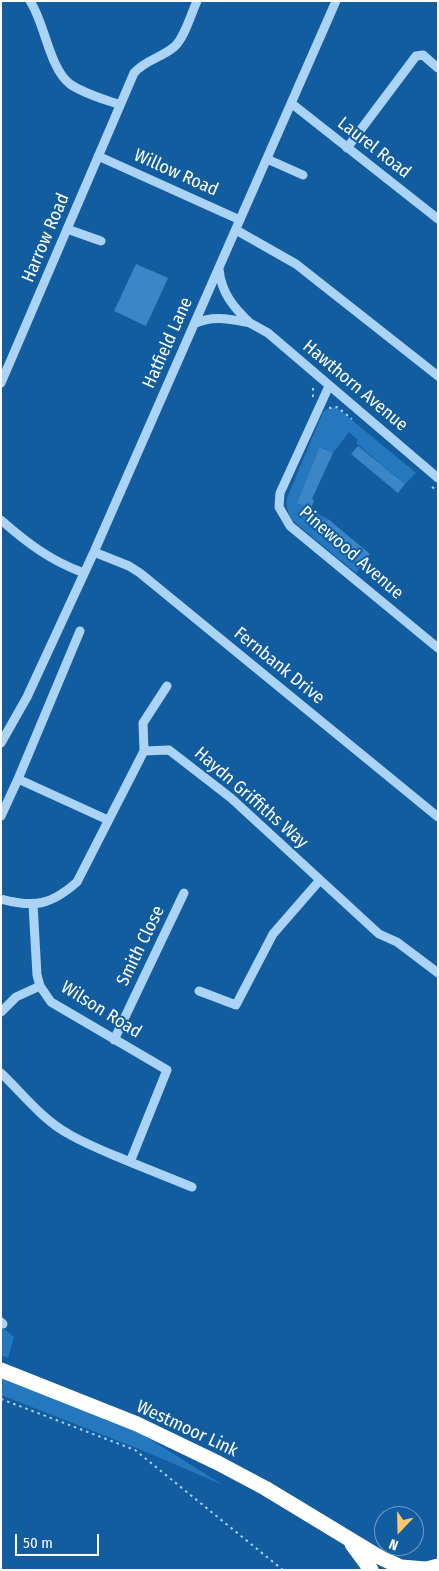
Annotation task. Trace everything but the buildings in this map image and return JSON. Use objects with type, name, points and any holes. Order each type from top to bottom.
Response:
[{"type":"highway","name":"Westmoor Link","points":[[1,1370],[137,1424],[218,1463],[266,1488],[379,1557],[401,1567],[428,1568]]},
{"type":"highway","name":"Westmoor Link","points":[[348,1539],[371,1570]]},
{"type":"street","points":[[30,1],[60,73],[69,83],[79,89],[120,105]]},
{"type":"street","name":"Harrow Road","points":[[1,383],[134,73],[141,65],[174,48],[197,1]]},
{"type":"street","name":"Hatfield Lane","points":[[1,742],[27,697],[94,552],[336,1]]},
{"type":"street","points":[[347,148],[416,56],[424,55],[438,68]]},
{"type":"street","name":"Laurel Road","points":[[291,103],[438,218]]},
{"type":"street","name":"Willow Road","points":[[98,156],[240,220]]},
{"type":"street","points":[[266,158],[303,175]]},
{"type":"street","points":[[67,228],[100,241]]},
{"type":"street","points":[[236,230],[296,264],[438,376]]},
{"type":"street","name":"Hawthorn Avenue","points":[[218,268],[226,296],[250,323]]},
{"type":"street","name":"Hawthorn Avenue","points":[[194,324],[204,319],[220,317],[250,323],[268,333],[438,478]]},
{"type":"street","name":"Pinewood Avenue","points":[[330,386],[280,493],[279,507],[290,526],[438,648]]},
{"type":"street","points":[[1,520],[19,537],[47,557],[63,566],[84,573]]},
{"type":"street","name":"Fernbank Drive","points":[[94,552],[129,566],[140,573],[438,817]]},
{"type":"street","points":[[1,816],[80,631]]},
{"type":"street","points":[[1,899],[33,904],[42,903],[63,895],[78,882],[144,751],[143,724],[167,686]]},
{"type":"street","name":"Haydn Griffiths Way","points":[[144,751],[169,750],[231,798],[379,934],[397,942],[438,973]]},
{"type":"street","points":[[18,779],[108,820]]},
{"type":"street","points":[[199,991],[236,1005],[273,934],[320,880]]},
{"type":"street","name":"Smith Close","points":[[114,1040],[184,892]]},
{"type":"street","name":"Wilson Road","points":[[33,904],[37,975],[40,986],[51,1002],[167,1070],[130,1162]]},
{"type":"street","points":[[1,1012],[16,997],[40,986]]},
{"type":"street","points":[[1,1073],[48,1120],[66,1133],[94,1147],[192,1187]]},
{"type":"path","points":[[311,404],[313,384]]},
{"type":"path","points":[[327,409],[331,407]]},
{"type":"path","points":[[1,1399],[135,1450],[283,1570]]},
{"type":"shaded area","points":[[336,407],[416,473],[405,484],[356,443],[358,440],[349,432],[333,453],[321,447],[298,503],[328,519],[321,531],[362,565],[356,573],[293,521],[287,508],[287,498],[323,412]]},
{"type":"shaded area","points":[[1,1327],[14,1337],[8,1358],[1,1355]]},
{"type":"shaded area","points":[[1,1378],[140,1433],[223,1485],[139,1449],[1,1395]]}]
